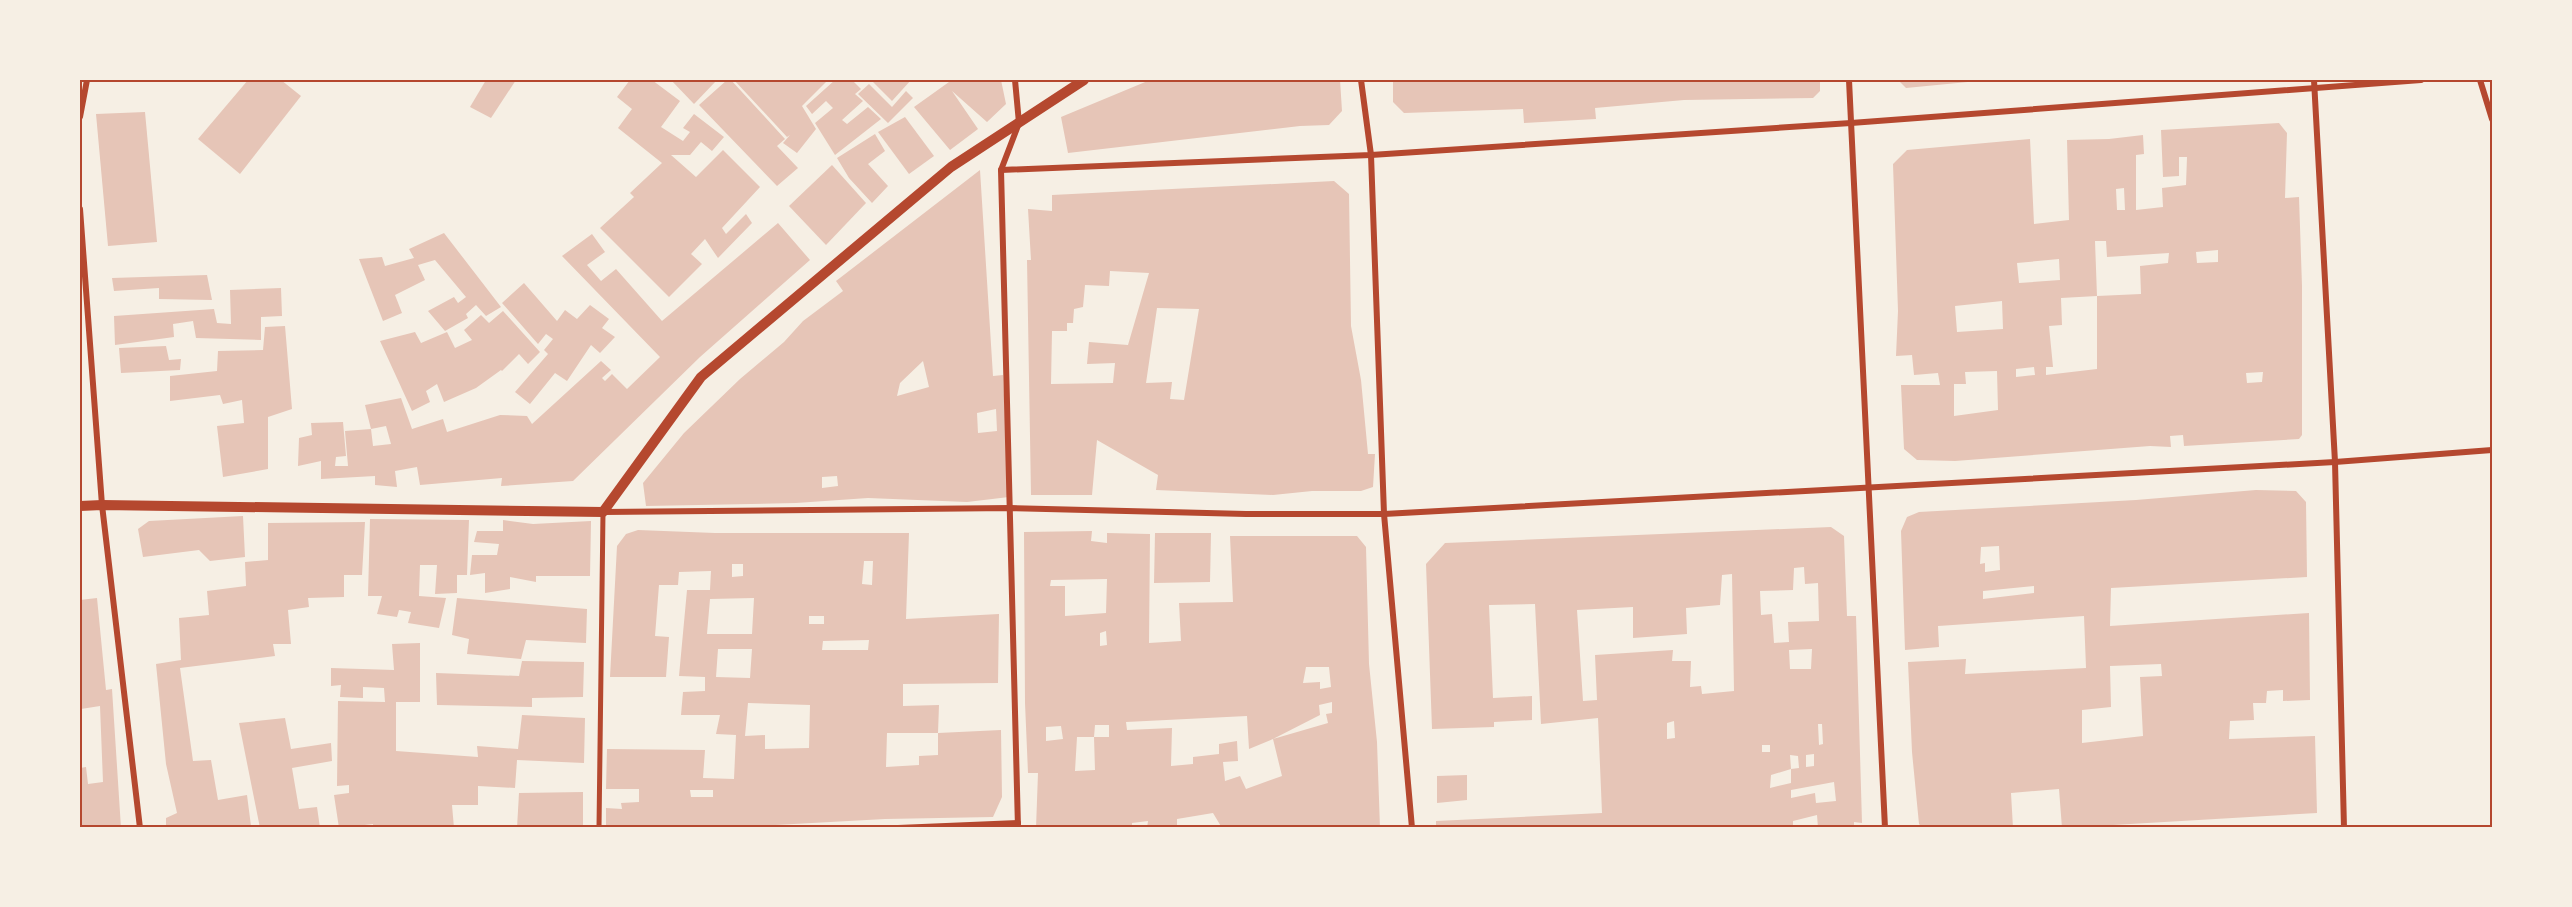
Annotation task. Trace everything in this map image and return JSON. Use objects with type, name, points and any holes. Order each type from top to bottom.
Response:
[{"type":"street","points":[[80,117],[87,80]]},
{"type":"street","points":[[898,828],[1018,825],[1001,170],[1018,123],[1015,80]]},
{"type":"street","points":[[598,828],[603,512],[701,377],[951,167],[1084,80]]},
{"type":"street","points":[[1361,80],[1371,155],[1384,514],[1412,828]]},
{"type":"street","points":[[1849,80],[1885,828]]},
{"type":"street","points":[[1001,170],[1371,155],[1851,123],[2314,83],[2421,80]]},
{"type":"street","points":[[2480,80],[2493,119]]},
{"type":"street","points":[[2314,83],[2335,462],[2344,828]]},
{"type":"street","points":[[80,209],[102,504],[140,828]]},
{"type":"street","points":[[80,506],[102,504],[603,512],[1011,508],[1246,514],[1384,514],[2335,462],[2493,450]]},
{"type":"building","points":[[248,80],[281,80],[301,96],[240,174],[198,139]]},
{"type":"building","points":[[486,80],[516,80],[491,118],[470,107]]},
{"type":"building","points":[[630,80],[652,80],[680,101],[661,127],[683,141],[690,132],[683,128],[694,114],[724,137],[712,151],[701,142],[690,155],[671,155],[696,177],[723,150],[760,187],[722,228],[726,234],[746,214],[752,223],[718,258],[705,239],[691,254],[702,264],[669,297],[600,228],[634,197],[630,193],[662,163],[618,128],[632,109],[617,97]]},
{"type":"building","points":[[671,80],[717,80],[694,104]]},
{"type":"building","points":[[727,80],[731,80],[785,139],[777,146],[798,168],[777,186],[699,105]]},
{"type":"building","points":[[734,80],[827,81],[802,106],[816,129],[797,153],[783,143],[790,135],[787,137]]},
{"type":"building","points":[[835,80],[852,80],[861,89],[855,94],[863,101],[842,120],[847,124],[868,107],[881,119],[835,155],[815,123],[833,108],[826,101],[812,114],[806,106]]},
{"type":"building","points":[[871,80],[911,80],[892,101]]},
{"type":"building","points":[[948,80],[1001,80],[1006,104],[987,122],[952,91],[978,129],[950,150],[914,107],[949,82]]},
{"type":"building","points":[[1150,80],[1340,80],[1342,111],[1329,125],[1300,126],[1068,153],[1061,117]]},
{"type":"building","points":[[1393,80],[1820,80],[1820,91],[1813,98],[1684,100],[1595,108],[1596,119],[1524,123],[1523,109],[1404,113],[1393,102]]},
{"type":"building","points":[[1898,80],[1978,80],[1978,81],[1906,88]]},
{"type":"building","points":[[869,84],[892,107],[906,91],[913,98],[888,123],[858,94]]},
{"type":"building","points":[[145,112],[157,242],[108,246],[96,114]]},
{"type":"building","points":[[905,117],[934,156],[909,174],[878,132]]},
{"type":"building","points":[[2279,123],[2287,133],[2285,198],[2299,197],[2302,286],[2302,435],[2299,439],[2184,446],[2183,435],[2170,436],[2171,447],[2150,446],[1955,461],[1917,460],[1904,449],[1901,385],[1940,385],[1938,373],[1914,375],[1912,355],[1896,356],[1898,311],[1893,164],[1907,150],[2030,139],[2034,224],[2069,220],[2067,140],[2143,135],[2144,154],[2136,155],[2136,210],[2163,207],[2162,188],[2186,185],[2187,157],[2179,157],[2179,176],[2163,177],[2161,130]],"holes":[[[2124,188],[2125,210],[2117,210],[2116,189]],[[2095,241],[2106,241],[2107,257],[2169,253],[2168,263],[2140,266],[2141,294],[2097,296]],[[2218,250],[2218,262],[2197,263],[2196,252]],[[2059,259],[2060,280],[2019,283],[2017,263]],[[2097,296],[2097,369],[2046,375],[2046,367],[2053,367],[2049,326],[2062,325],[2061,298]],[[2002,301],[2003,329],[1957,332],[1955,306]],[[2034,367],[2035,375],[2016,377],[2016,369]],[[1997,371],[1998,410],[1954,416],[1954,384],[1966,384],[1965,372]],[[2263,372],[2262,382],[2247,383],[2246,373]]]},
{"type":"building","points":[[875,134],[885,151],[868,164],[888,186],[872,203],[849,178],[837,158]]},
{"type":"building","points":[[832,165],[866,203],[826,245],[789,206]]},
{"type":"building","points":[[980,170],[993,376],[1003,375],[1009,497],[967,502],[868,498],[796,503],[646,506],[643,483],[684,433],[740,379],[784,342],[803,321],[843,291],[836,281]],"holes":[[[923,361],[929,387],[897,396],[900,383]],[[996,409],[997,431],[978,433],[977,413]],[[837,476],[838,486],[822,488],[822,477]]]},
{"type":"building","points":[[1334,181],[1349,194],[1351,326],[1361,380],[1368,454],[1375,454],[1373,487],[1361,491],[1312,491],[1273,495],[1156,490],[1158,475],[1097,440],[1092,495],[1031,495],[1027,260],[1031,260],[1028,209],[1052,211],[1052,195]],"holes":[[[1110,271],[1149,273],[1128,345],[1089,342],[1087,364],[1115,363],[1113,383],[1051,384],[1052,331],[1067,331],[1067,323],[1073,323],[1074,309],[1083,307],[1085,285],[1109,286]],[[1157,308],[1199,309],[1184,400],[1170,399],[1172,382],[1146,383]]]},
{"type":"building","points":[[778,223],[810,260],[700,357],[573,481],[501,486],[502,478],[420,485],[417,467],[395,471],[397,487],[375,485],[375,476],[321,479],[321,461],[298,466],[299,438],[312,435],[311,423],[343,422],[346,456],[336,457],[335,466],[348,466],[345,431],[371,429],[365,405],[401,398],[412,429],[443,419],[447,432],[500,415],[527,416],[532,424],[601,361],[611,370],[602,378],[605,381],[612,374],[627,389],[660,357],[562,256],[592,234],[605,252],[587,265],[601,281],[616,269],[662,321]],"holes":[[[386,426],[391,444],[373,446],[371,429]]]},
{"type":"building","points":[[444,233],[501,307],[486,316],[476,305],[466,314],[468,318],[445,331],[428,311],[454,297],[458,303],[466,297],[435,260],[418,265],[425,280],[395,295],[402,313],[383,321],[359,259],[382,257],[385,266],[414,258],[409,249]]},
{"type":"building","points":[[207,275],[212,300],[159,299],[159,288],[114,291],[112,278]]},
{"type":"building","points":[[524,283],[557,321],[565,310],[577,319],[590,305],[609,319],[602,328],[615,337],[600,353],[591,345],[567,381],[555,373],[530,404],[515,392],[548,354],[544,350],[553,339],[546,334],[538,344],[502,303]]},
{"type":"building","points":[[281,288],[282,316],[261,317],[261,340],[196,338],[193,321],[173,324],[174,337],[115,345],[114,316],[214,309],[217,323],[231,324],[230,290]]},
{"type":"building","points":[[503,311],[540,352],[528,364],[519,354],[502,371],[476,388],[444,402],[437,384],[426,391],[430,402],[412,411],[380,341],[415,332],[421,343],[447,332],[455,348],[472,340],[464,330],[481,315],[489,323]]},
{"type":"building","points":[[285,326],[292,409],[268,417],[268,469],[223,477],[217,426],[244,423],[242,400],[223,404],[220,395],[170,401],[170,376],[217,371],[218,351],[263,350],[265,327]]},
{"type":"building","points":[[166,346],[169,360],[181,359],[180,370],[121,373],[119,348]]},
{"type":"building","points":[[2256,490],[2296,491],[2306,502],[2307,577],[2111,588],[2110,626],[2309,613],[2310,700],[2283,701],[2283,690],[2267,691],[2266,703],[2253,703],[2254,720],[2230,721],[2229,739],[2315,736],[2317,813],[2062,828],[2059,789],[2011,793],[2013,828],[1923,828],[1919,824],[1912,752],[1908,662],[1966,659],[1965,674],[2086,668],[2084,616],[1938,626],[1939,647],[1905,650],[1901,531],[1907,517],[1919,512],[2136,500]],"holes":[[[1999,546],[2000,570],[1985,572],[1985,563],[1980,564],[1981,547]],[[2034,586],[2034,593],[1983,599],[1983,591]],[[2161,664],[2162,676],[2140,677],[2143,736],[2082,743],[2082,710],[2111,707],[2110,666]]]},
{"type":"building","points":[[243,516],[245,557],[210,561],[199,550],[143,557],[138,529],[149,521]]},
{"type":"building","points":[[370,519],[469,520],[467,575],[457,575],[457,593],[435,594],[437,565],[420,565],[419,596],[446,598],[439,628],[408,623],[411,612],[399,610],[397,617],[377,614],[382,596],[368,596]]},
{"type":"building","points":[[503,520],[533,524],[591,521],[590,576],[536,576],[536,582],[510,577],[510,589],[485,593],[485,573],[470,575],[472,555],[497,555],[499,544],[474,542],[477,531],[503,531]]},
{"type":"building","points":[[365,522],[362,575],[344,575],[344,597],[308,598],[309,607],[288,610],[291,644],[273,644],[275,656],[180,668],[193,761],[211,760],[218,800],[247,795],[251,826],[166,828],[166,818],[177,813],[166,764],[156,664],[181,660],[179,618],[209,615],[207,591],[246,586],[245,562],[268,560],[268,523]]},
{"type":"building","points":[[1831,527],[1844,536],[1847,616],[1856,616],[1862,823],[1854,822],[1854,828],[1818,828],[1817,815],[1793,821],[1793,828],[1436,828],[1436,821],[1602,813],[1598,718],[1541,724],[1535,604],[1489,605],[1493,698],[1532,696],[1532,720],[1494,722],[1494,727],[1432,729],[1426,564],[1445,543]],"holes":[[[1804,567],[1805,584],[1818,583],[1819,621],[1788,622],[1789,642],[1774,643],[1772,614],[1761,615],[1760,591],[1793,590],[1794,568]],[[1732,574],[1734,691],[1702,694],[1701,686],[1690,687],[1691,661],[1672,661],[1673,650],[1595,655],[1597,700],[1583,701],[1577,610],[1633,607],[1633,638],[1687,634],[1686,608],[1720,605],[1722,575]],[[1812,649],[1811,669],[1790,669],[1789,650]],[[1674,721],[1675,738],[1667,739],[1667,723]],[[1818,724],[1822,724],[1823,744],[1819,745]],[[1762,745],[1770,745],[1770,752],[1762,752]],[[1814,754],[1814,766],[1806,767],[1806,755]],[[1790,755],[1798,756],[1799,768],[1791,769]],[[1791,769],[1791,783],[1770,788],[1771,775]],[[1834,782],[1836,801],[1816,803],[1815,793],[1791,798],[1791,790]]]},
{"type":"building","points":[[638,530],[715,533],[909,533],[906,619],[999,614],[998,683],[903,684],[903,706],[939,705],[938,733],[1001,730],[1002,797],[993,817],[885,819],[722,828],[606,828],[606,808],[622,809],[621,803],[639,802],[639,789],[606,789],[607,749],[705,750],[703,778],[734,779],[736,735],[716,734],[720,715],[681,715],[683,692],[705,691],[705,677],[679,676],[687,590],[710,590],[711,571],[679,572],[678,585],[659,585],[655,636],[669,637],[666,677],[610,677],[617,546],[626,534]],"holes":[[[864,561],[873,561],[872,585],[862,584]],[[732,564],[743,564],[743,576],[732,577]],[[754,598],[752,634],[707,634],[710,599]],[[809,616],[824,616],[824,624],[809,624]],[[869,640],[868,650],[822,650],[823,641]],[[718,649],[752,649],[750,678],[716,677]],[[748,703],[810,705],[809,748],[765,749],[765,735],[745,736]],[[887,733],[938,733],[938,755],[919,756],[919,765],[886,767]],[[690,790],[713,790],[713,797],[691,797]]]},
{"type":"building","points":[[1092,531],[1091,541],[1107,543],[1107,533],[1150,534],[1149,643],[1181,641],[1179,603],[1233,602],[1230,536],[1357,536],[1366,547],[1369,664],[1377,742],[1380,828],[1222,828],[1213,813],[1177,819],[1177,828],[1147,828],[1148,821],[1132,823],[1132,828],[1036,828],[1038,773],[1028,773],[1025,703],[1024,532]],"holes":[[[1107,579],[1106,613],[1065,616],[1065,586],[1050,586],[1051,580]],[[1106,631],[1107,645],[1100,646],[1100,633]],[[1306,667],[1329,667],[1331,687],[1320,689],[1320,682],[1303,683]],[[1332,702],[1332,713],[1326,714],[1328,723],[1273,739],[1320,715],[1319,705]],[[1247,716],[1249,749],[1273,739],[1282,776],[1246,789],[1240,776],[1225,781],[1223,762],[1238,761],[1237,741],[1219,744],[1219,754],[1193,757],[1193,764],[1171,766],[1172,728],[1127,730],[1126,722]],[[1095,725],[1109,725],[1109,737],[1094,737]],[[1061,726],[1063,739],[1046,741],[1046,727]],[[1077,737],[1094,737],[1095,770],[1075,771]]]},
{"type":"building","points":[[1155,533],[1211,533],[1210,582],[1154,583]]},
{"type":"building","points":[[97,598],[106,690],[112,689],[121,828],[80,828],[80,768],[86,767],[88,784],[103,782],[100,706],[81,709],[80,600]]},
{"type":"building","points":[[457,598],[587,609],[586,643],[526,640],[521,659],[467,654],[469,639],[452,635]]},
{"type":"building","points":[[420,643],[420,702],[396,702],[396,751],[478,757],[477,746],[518,749],[522,715],[585,718],[584,763],[517,760],[515,788],[478,786],[478,805],[452,805],[454,828],[373,828],[373,824],[339,828],[334,795],[349,793],[349,785],[337,786],[338,701],[385,702],[384,688],[363,687],[363,698],[340,697],[341,685],[331,686],[331,668],[394,670],[392,644]]},
{"type":"building","points":[[522,661],[584,662],[583,697],[532,698],[532,707],[437,705],[436,673],[519,676]]},
{"type":"building","points":[[285,718],[291,749],[331,743],[332,761],[292,768],[299,809],[317,807],[320,828],[260,828],[239,723]]},
{"type":"building","points":[[1467,775],[1467,800],[1437,803],[1437,776]]},
{"type":"building","points":[[583,792],[583,828],[517,828],[519,793]]}]
